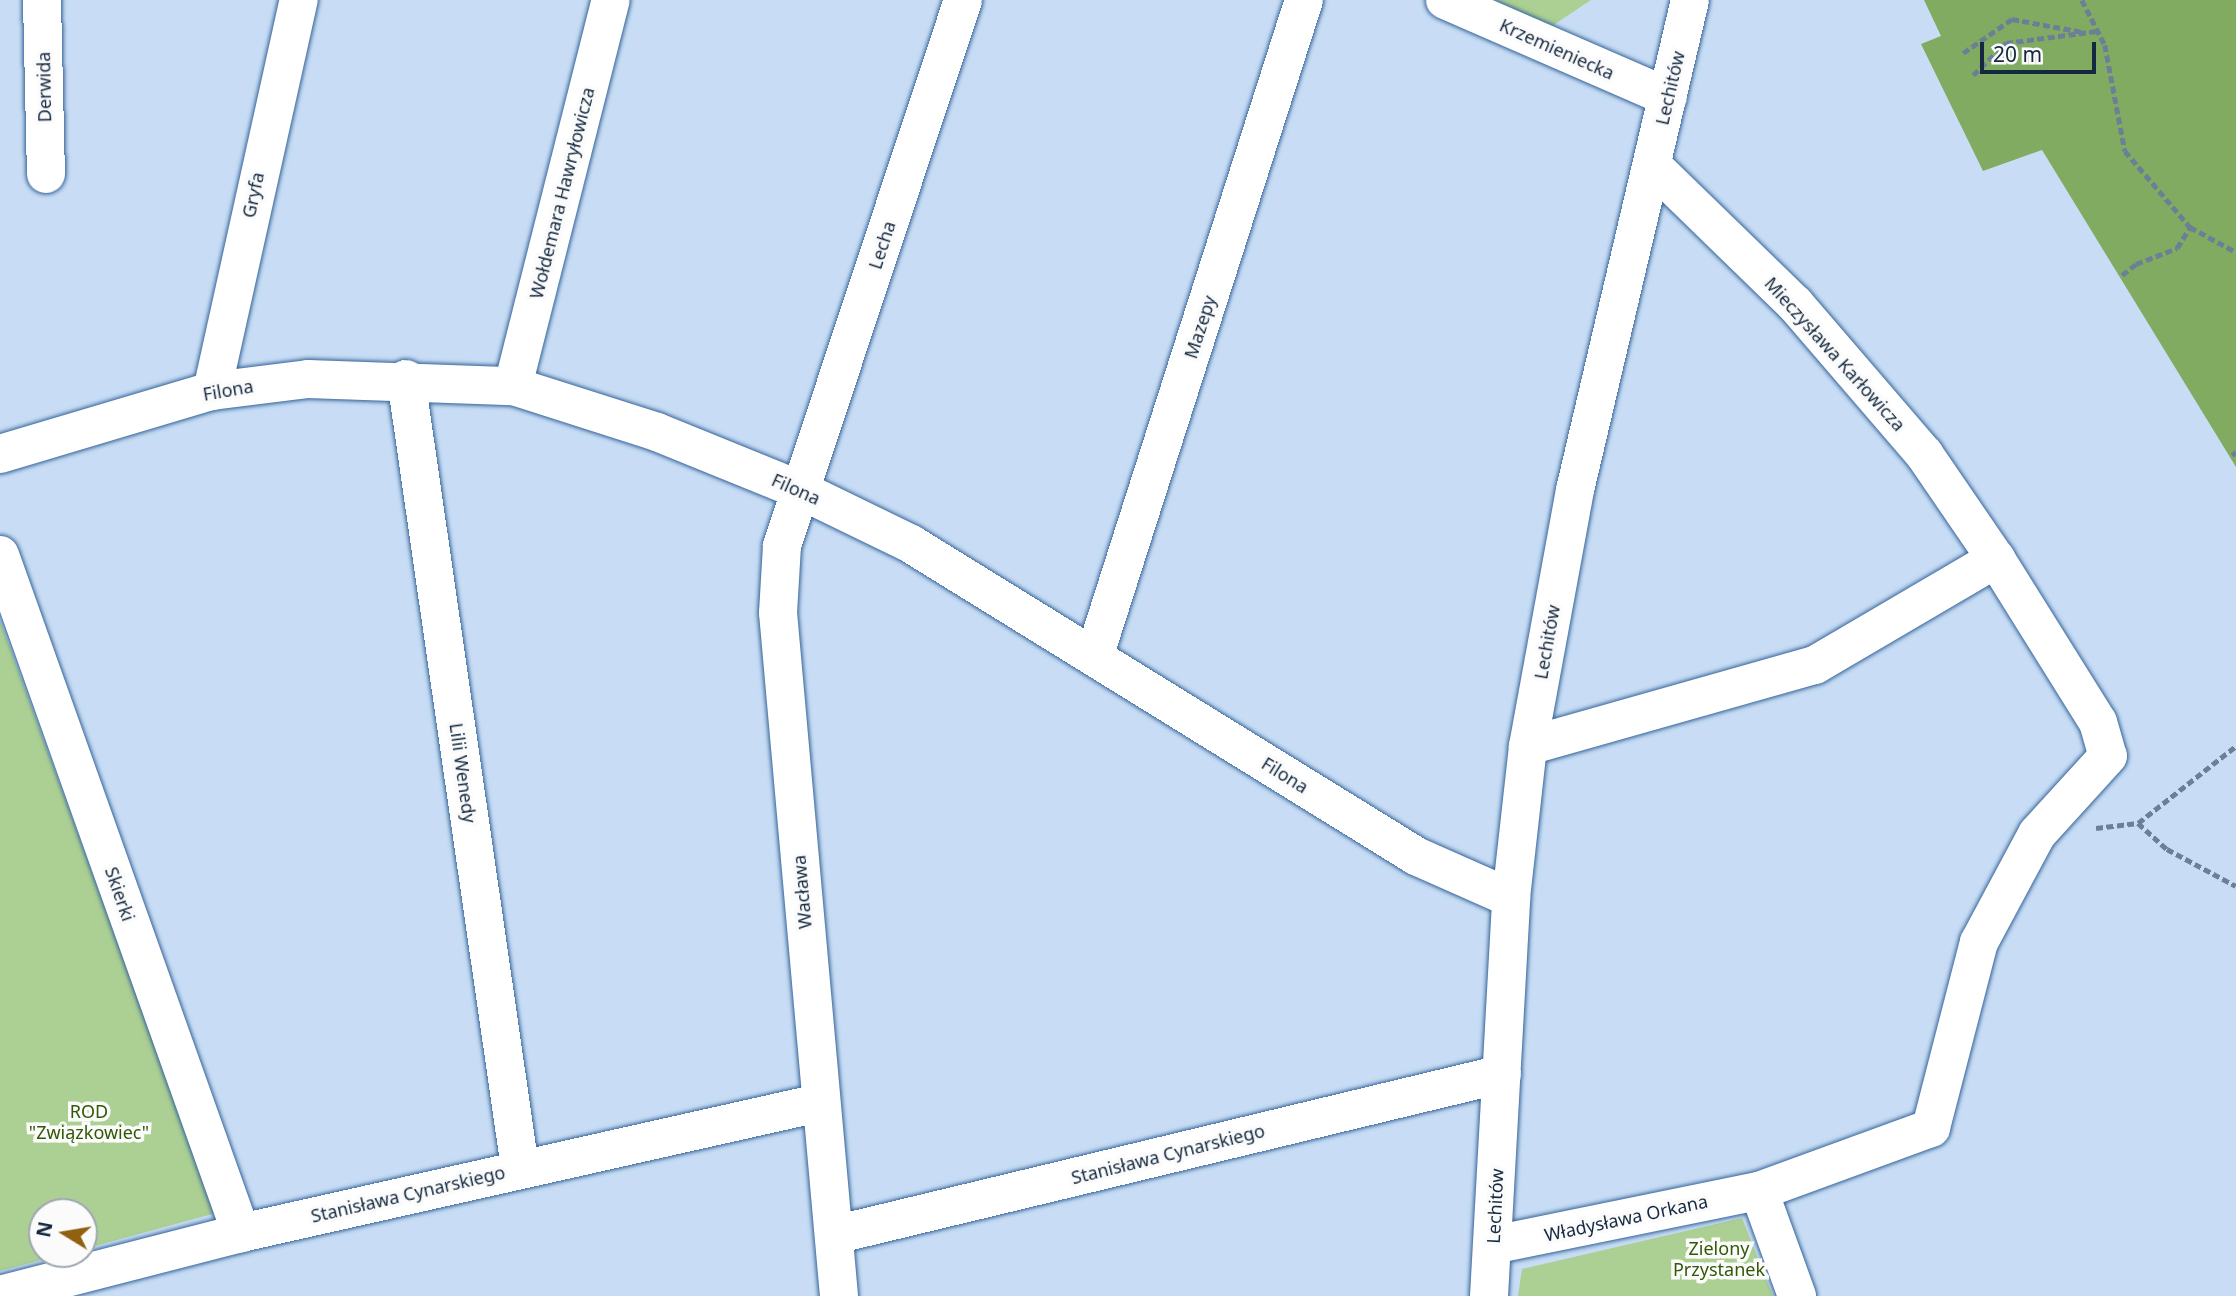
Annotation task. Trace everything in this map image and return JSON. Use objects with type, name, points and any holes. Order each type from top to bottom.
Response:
[{"type":"street","name":"Derwida","points":[[42,0],[46,174]]},
{"type":"street","name":"Gryfa","points":[[212,391],[299,0]]},
{"type":"street","name":"Wołdemara Hawryłowicza","points":[[513,386],[611,0]]},
{"type":"street","name":"Lecha","points":[[800,490],[963,0]]},
{"type":"street","name":"Mazepy","points":[[1096,654],[1304,0]]},
{"type":"street","name":"Krzemieniecka","points":[[1445,0],[1668,97]]},
{"type":"street","name":"Lechitów","points":[[1489,1296],[1511,898],[1528,746],[1575,490],[1690,0]]},
{"type":"street","name":"Mieczysława Karłowicza","points":[[1653,166],[1795,304],[1924,454],[1996,559],[2098,722],[2108,756],[2037,834],[1979,942],[1931,1128]]},
{"type":"street","name":"Filona","points":[[0,454],[212,391],[308,379],[407,379],[513,386],[657,432],[800,490],[911,544],[1096,654],[1416,856],[1511,898]]},
{"type":"street","name":"Lilii Wenedy","points":[[407,379],[520,1168]]},
{"type":"street","name":"Wacława","points":[[800,490],[782,547],[778,613],[819,1103],[839,1296]]},
{"type":"street","name":"Skierki","points":[[0,555],[240,1233]]},
{"type":"street","points":[[1528,746],[1815,665],[1996,559]]},
{"type":"street","name":"Stanisława Cynarskiego","points":[[834,1235],[1502,1074]]},
{"type":"street","name":"Stanisława Cynarskiego","points":[[0,1295],[240,1233],[819,1103]]},
{"type":"street","name":"Władysława Orkana","points":[[1493,1245],[1759,1191],[1931,1128]]},
{"type":"street","points":[[1759,1191],[1797,1296]]},
{"type":"path","points":[[2082,0],[2105,46],[2124,151],[2190,228],[2236,252]]},
{"type":"path","points":[[1963,53],[2012,19],[2084,33]]},
{"type":"path","points":[[1973,75],[2006,43],[2097,31]]},
{"type":"path","points":[[2122,275],[2136,264],[2177,248],[2190,228]]},
{"type":"path","points":[[2037,834],[2138,823],[2236,746]]},
{"type":"path","points":[[2138,823],[2167,849],[2236,886]]},
{"type":"green space","points":[[1495,0],[1591,0],[1552,26]]},
{"type":"green space","points":[[1924,0],[2236,0],[2236,467],[2042,150],[1983,171],[1921,44],[1941,36]]},
{"type":"green space","name":"ROD \"Związkowiec\"","points":[[0,620],[216,1213],[98,1245],[98,1198],[28,1198],[28,1264],[0,1271]]},
{"type":"green space","name":"Zielony Przystanek","points":[[1742,1218],[1773,1296],[1518,1296],[1522,1269]]}]
